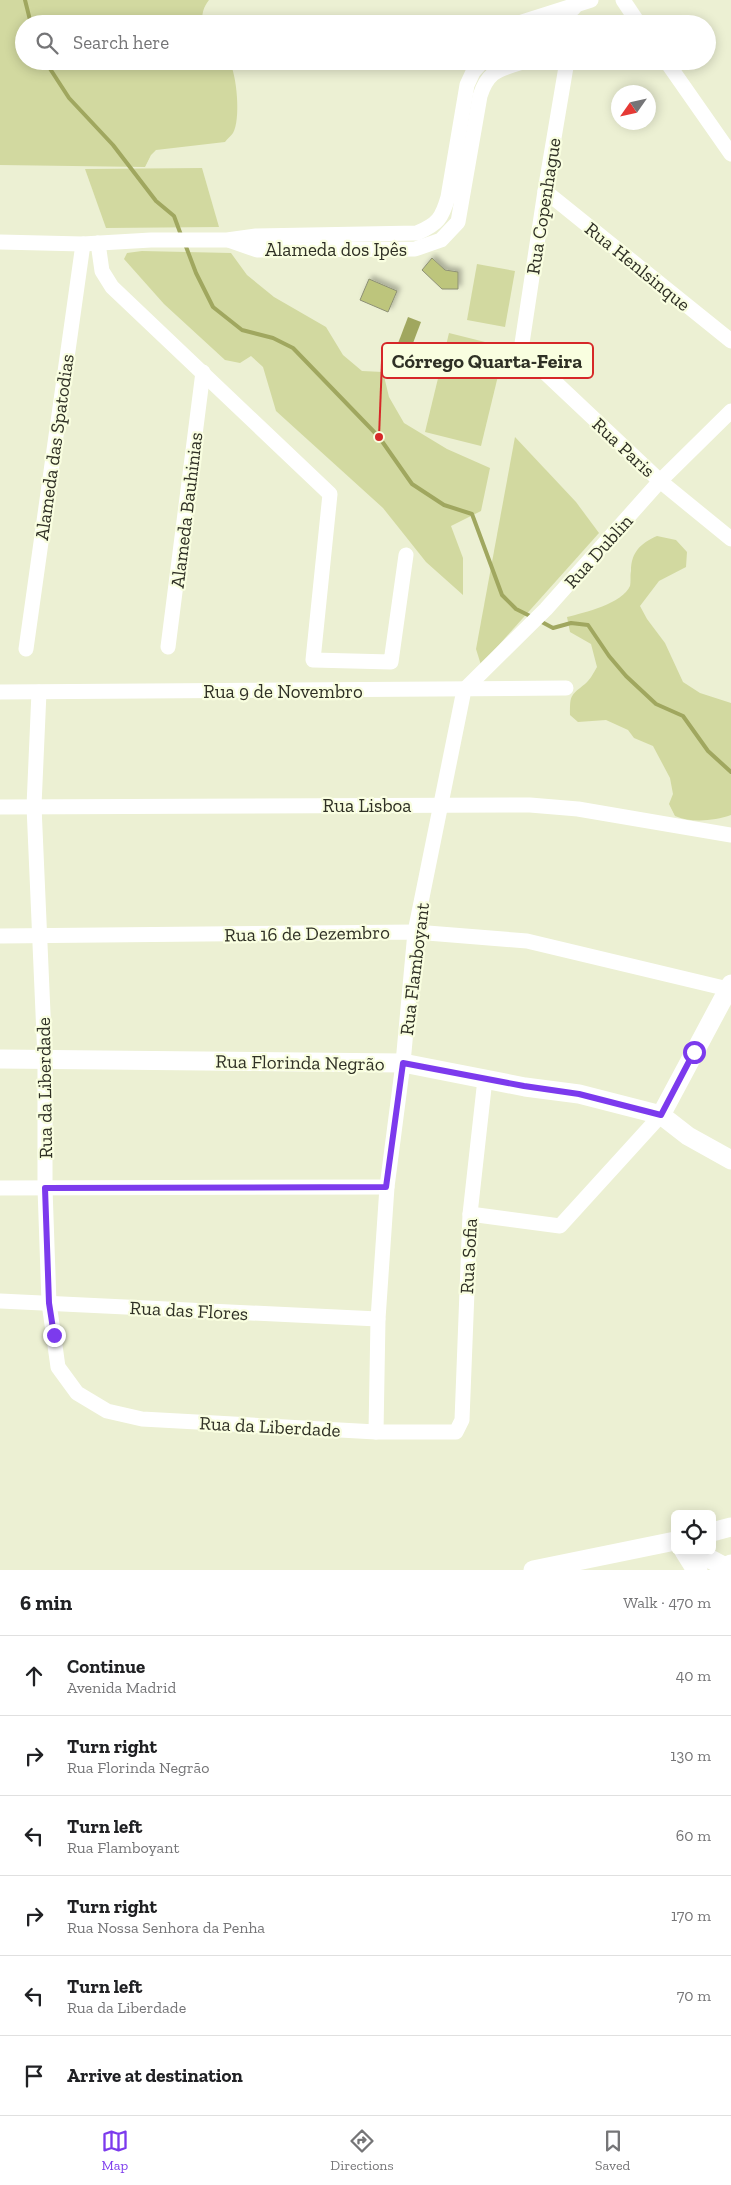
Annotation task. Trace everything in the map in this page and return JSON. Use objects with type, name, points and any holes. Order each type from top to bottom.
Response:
[{"type":"main road","points":[[688,1555],[697,1570]]},
{"type":"street","points":[[623,0],[633,15]]},
{"type":"street","points":[[544,15],[584,2]]},
{"type":"street","points":[[567,15],[584,2]]},
{"type":"street","points":[[578,15],[584,2]]},
{"type":"street","points":[[477,70],[473,72],[467,85],[448,197],[443,214],[458,222],[485,70]]},
{"type":"street","name":"Rua Copenhague","points":[[521,350],[565,70]]},
{"type":"street","points":[[672,70],[731,154]]},
{"type":"street","name":"Rua Henlsinque","points":[[545,191],[731,341]]},
{"type":"street","name":"Alameda dos Ipês","points":[[0,242],[90,244],[151,240],[227,240],[256,236],[417,233],[433,226],[443,214]]},
{"type":"street","name":"Alameda dos Ipês","points":[[227,240],[257,250],[415,249],[440,240],[458,222]]},
{"type":"street","points":[[415,249],[417,233]]},
{"type":"street","points":[[90,244],[102,271],[112,287],[330,494],[313,660],[391,662],[406,555]]},
{"type":"street","name":"Alameda das Spatodias","points":[[26,649],[90,244]]},
{"type":"street","name":"Rua Paris","points":[[521,350],[660,481],[731,539]]},
{"type":"street","name":"Alameda Bauhinias","points":[[168,647],[203,372]]},
{"type":"street","name":"Rua Dublin","points":[[464,690],[546,609],[660,481],[731,411]]},
{"type":"street","name":"Rua 9 de Novembro","points":[[0,692],[566,688]]},
{"type":"street","name":"Rua Flamboyant","points":[[376,1432],[378,1319],[386,1187],[403,1063],[415,932],[464,690]]},
{"type":"street","name":"Rua da Liberdade","points":[[39,692],[34,806],[45,1059],[45,1188],[49,1303],[58,1367],[77,1393],[107,1411],[142,1419],[376,1432],[456,1432]]},
{"type":"street","name":"Rua Lisboa","points":[[0,807],[530,805],[578,809],[731,835]]},
{"type":"street","name":"Rua 16 de Dezembro","points":[[0,936],[415,932],[527,941],[730,986]]},
{"type":"street","points":[[470,1214],[560,1226],[661,1115],[730,986]]},
{"type":"street","name":"Rua Florinda Negrão","points":[[0,1059],[403,1063],[485,1079],[579,1094],[661,1115],[688,1136],[731,1160]]},
{"type":"street","name":"Rua Sofia","points":[[456,1432],[462,1420],[470,1214],[485,1079]]},
{"type":"street","points":[[0,1188],[386,1187]]},
{"type":"street","name":"Rua das Flores","points":[[0,1302],[378,1319]]},
{"type":"street","points":[[716,1531],[731,1527]]},
{"type":"street","points":[[533,1570],[671,1542]]},
{"type":"street","points":[[646,1548],[671,1549]]},
{"type":"street","points":[[703,1555],[728,1568]]},
{"type":"shaded area","points":[[0,0],[209,0],[202,15],[15,15],[15,70],[233,70],[237,97],[237,118],[233,133],[225,142],[156,150],[145,167],[0,165]]},
{"type":"shaded area","points":[[202,168],[219,227],[106,228],[85,169]]},
{"type":"shaded area","points":[[142,251],[231,253],[247,275],[274,297],[326,327],[343,355],[362,371],[383,372],[389,397],[404,423],[447,449],[490,468],[481,511],[451,526],[463,558],[463,595],[426,562],[383,508],[276,411],[263,367],[251,356],[240,363],[225,360],[164,304],[124,259],[127,253]]},
{"type":"shaded area","points":[[477,264],[515,271],[505,327],[467,320]]},
{"type":"shaded area","points":[[408,317],[421,322],[410,351],[397,346]]},
{"type":"shaded area","points":[[449,333],[505,347],[481,446],[425,432]]},
{"type":"shaded area","points":[[515,437],[576,502],[599,533],[481,665],[476,649]]},
{"type":"shaded area","points":[[657,536],[676,540],[687,552],[686,567],[659,581],[640,606],[665,643],[683,682],[700,693],[731,703],[731,815],[717,819],[688,820],[675,816],[669,804],[673,794],[670,778],[653,746],[634,738],[628,730],[606,720],[578,722],[570,715],[572,696],[589,680],[597,667],[591,644],[570,632],[567,617],[602,606],[626,592],[630,586],[631,564],[635,553],[642,545]]},
{"type":"building","points":[[432,258],[445,270],[458,272],[458,289],[442,289],[422,270]]},
{"type":"building","points":[[369,279],[397,291],[388,312],[360,300]]},
{"type":"waterway","points":[[25,0],[29,15]]},
{"type":"waterway","points":[[51,70],[69,98],[113,145],[156,201],[174,216],[181,235]]},
{"type":"waterway","points":[[185,244],[196,273],[213,307],[242,330],[273,338],[293,348],[379,437],[412,484],[444,505],[472,514],[502,595],[516,609],[532,617]]},
{"type":"waterway","points":[[540,621],[553,628],[571,623],[588,625],[609,656],[626,676],[656,704],[683,716],[708,751],[731,772]]},
{"type":"place","name":"Córrego Quarta-Feira","points":[[379,437]]},
{"type":"route","points":[[54,1335],[49,1303],[45,1188],[386,1187],[403,1063],[524,1086],[579,1094],[661,1115],[694,1052]]}]
